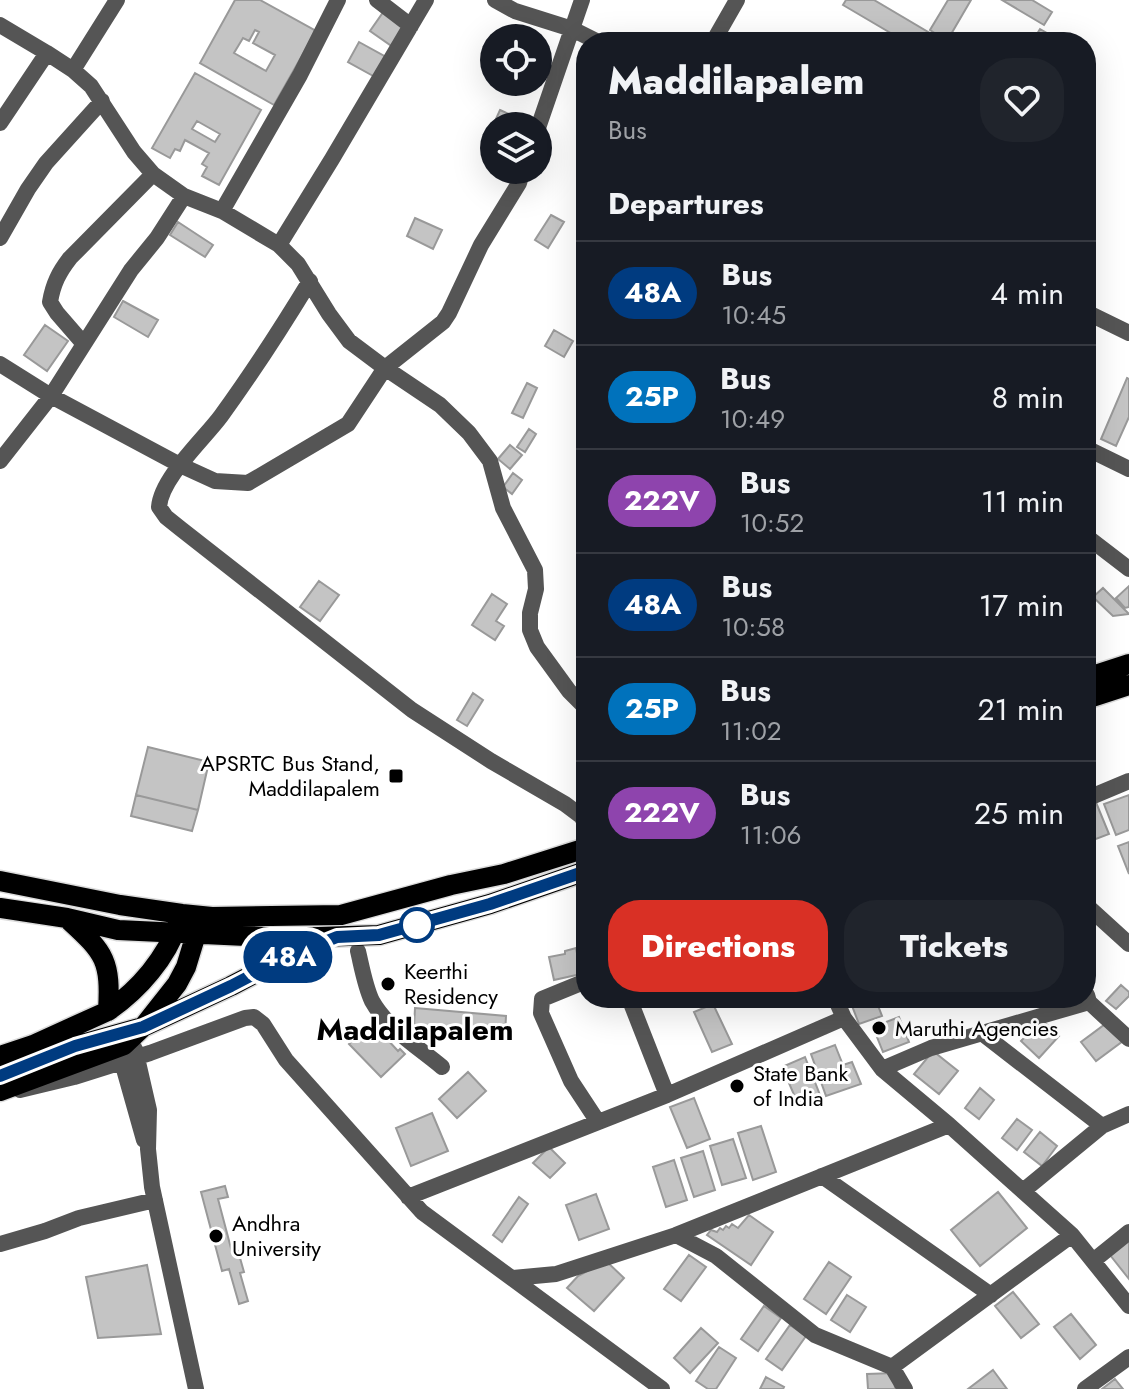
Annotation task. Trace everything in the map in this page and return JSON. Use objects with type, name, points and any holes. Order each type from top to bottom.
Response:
[{"type":"main road","points":[[1096,675],[1129,664]]},
{"type":"main road","points":[[1096,696],[1129,685]]},
{"type":"main road","points":[[0,908],[67,918],[118,930],[189,924],[212,917],[341,915],[504,874],[576,851]]},
{"type":"main road","points":[[0,881],[120,905],[189,924],[288,938],[379,935],[490,904],[576,874]]},
{"type":"main road","points":[[67,918],[96,945],[105,960],[108,1011]]},
{"type":"main road","points":[[0,1056],[33,1045],[108,1011],[132,993],[189,924]]},
{"type":"main road","points":[[143,1027],[177,984],[186,967],[189,924]]},
{"type":"main road","points":[[2,1085],[75,1046],[143,1027],[285,958],[337,937]]},
{"type":"street","points":[[73,70],[117,0]]},
{"type":"street","points":[[222,211],[300,75],[338,0]]},
{"type":"street","points":[[377,0],[411,26]]},
{"type":"street","points":[[279,245],[426,0]]},
{"type":"street","points":[[495,0],[515,11],[578,32]]},
{"type":"street","points":[[543,112],[582,0]]},
{"type":"street","points":[[719,32],[737,0]]},
{"type":"street","points":[[0,25],[73,70],[91,86],[134,152],[153,174],[184,196],[222,211],[279,245],[298,264],[349,341],[440,405],[469,433],[490,461],[503,508],[535,570],[536,589],[530,613],[530,630],[537,647],[576,698]]},
{"type":"street","points":[[0,123],[47,53]]},
{"type":"street","points":[[0,238],[46,163],[102,101]]},
{"type":"street","points":[[83,343],[50,302],[52,286],[70,258],[153,174]]},
{"type":"street","points":[[0,364],[51,396],[180,465],[215,481],[248,483],[348,424],[385,368],[436,329],[449,313],[481,245],[518,184]]},
{"type":"street","points":[[0,461],[51,396],[131,270],[157,238],[184,196]]},
{"type":"street","points":[[310,281],[219,419],[180,465],[159,500],[159,507],[166,517],[412,710],[576,812]]},
{"type":"street","points":[[1096,317],[1129,333]]},
{"type":"street","points":[[1096,453],[1129,469]]},
{"type":"street","points":[[1096,544],[1129,569]]},
{"type":"street","points":[[1096,796],[1128,785]]},
{"type":"street","points":[[1096,914],[1129,944]]},
{"type":"street","points":[[358,951],[373,1003],[390,1024],[442,1067]]},
{"type":"street","points":[[576,985],[542,999],[541,1013],[571,1081],[598,1122]]},
{"type":"street","points":[[1096,1005],[1129,1039]]},
{"type":"street","points":[[633,1008],[667,1095]]},
{"type":"street","points":[[840,1008],[882,1069],[1072,1235],[1129,1306]]},
{"type":"street","points":[[882,1069],[931,1048],[983,1034],[1057,1008]]},
{"type":"street","points":[[2,1085],[25,1090],[254,1017],[263,1024],[286,1060],[422,1212],[662,1389]]},
{"type":"street","points":[[408,1197],[667,1095],[844,1018]]},
{"type":"street","points":[[983,1034],[1102,1126]]},
{"type":"street","points":[[131,1056],[149,1110],[148,1149],[155,1200],[196,1389]]},
{"type":"street","points":[[1023,1191],[1102,1126],[1129,1114]]},
{"type":"street","points":[[513,1278],[556,1274],[676,1235],[949,1125]]},
{"type":"street","points":[[822,1176],[991,1295]]},
{"type":"street","points":[[0,1244],[79,1218],[155,1200]]},
{"type":"street","points":[[1093,1261],[1129,1232]]},
{"type":"street","points":[[676,1235],[716,1256],[815,1335],[892,1367],[905,1389]]},
{"type":"street","points":[[892,1367],[1072,1235]]},
{"type":"street","points":[[1085,1389],[1129,1357]]},
{"type":"building","points":[[235,0],[260,0],[316,31],[274,105],[200,63]],"holes":[[[255,30],[259,32],[253,43],[275,55],[266,71],[234,53],[243,38],[249,41]]]},
{"type":"building","points":[[846,0],[874,0],[928,32],[889,32],[843,5]]},
{"type":"building","points":[[948,0],[971,0],[952,32],[930,30]]},
{"type":"building","points":[[1002,0],[1032,0],[1052,12],[1044,25]]},
{"type":"building","points":[[384,11],[407,27],[393,47],[370,31]]},
{"type":"building","points":[[359,42],[386,57],[375,77],[348,62]]},
{"type":"building","points":[[195,73],[261,110],[219,185],[202,176],[207,167],[202,164],[209,153],[185,140],[180,151],[175,149],[170,158],[152,148]],"holes":[[[197,121],[220,134],[215,142],[192,129]]]},
{"type":"building","points":[[551,215],[564,222],[548,248],[535,240]]},
{"type":"building","points":[[415,218],[442,230],[433,249],[407,236]]},
{"type":"building","points":[[178,222],[213,245],[205,257],[170,235]]},
{"type":"building","points":[[123,301],[158,320],[148,337],[114,317]]},
{"type":"building","points":[[45,325],[68,341],[47,371],[24,355]]},
{"type":"building","points":[[554,330],[573,341],[564,357],[545,346]]},
{"type":"building","points":[[1127,378],[1129,417],[1116,446],[1101,439]]},
{"type":"building","points":[[527,383],[537,388],[523,418],[512,413]]},
{"type":"building","points":[[529,429],[536,434],[525,452],[517,447]]},
{"type":"building","points":[[510,445],[522,455],[510,469],[498,459]]},
{"type":"building","points":[[513,473],[522,480],[512,494],[503,487]]},
{"type":"building","points":[[319,581],[339,595],[320,621],[300,607]]},
{"type":"building","points":[[1129,586],[1129,607],[1125,608],[1116,598]]},
{"type":"building","points":[[1103,588],[1129,614],[1113,616],[1096,600],[1096,594]]},
{"type":"building","points":[[492,594],[507,604],[496,621],[504,626],[495,640],[472,625]]},
{"type":"building","points":[[473,693],[483,700],[467,726],[457,720]]},
{"type":"building","points":[[148,747],[209,762],[198,810],[136,795]]},
{"type":"building","points":[[136,795],[198,810],[192,831],[131,816]]},
{"type":"building","points":[[1129,795],[1129,830],[1116,835],[1104,804]]},
{"type":"building","points":[[1096,802],[1109,834],[1096,839]]},
{"type":"building","points":[[1129,842],[1129,874],[1118,846]]},
{"type":"building","points":[[576,948],[576,975],[554,980],[549,957],[565,954],[565,951]]},
{"type":"building","points":[[1121,985],[1129,996],[1116,1009],[1106,1001]]},
{"type":"building","points":[[415,1008],[506,1016],[505,1035],[414,1027]]},
{"type":"building","points":[[715,1008],[732,1044],[712,1052],[694,1012]]},
{"type":"building","points":[[853,1008],[879,1008],[882,1016],[859,1024]]},
{"type":"building","points":[[899,1017],[909,1042],[883,1052],[873,1027]]},
{"type":"building","points":[[1041,1019],[1059,1036],[1039,1058],[1021,1041]]},
{"type":"building","points":[[1108,1022],[1123,1041],[1096,1061],[1081,1042]]},
{"type":"building","points":[[372,1023],[398,1051],[400,1049],[405,1054],[381,1077],[349,1044]]},
{"type":"building","points":[[835,1045],[843,1065],[852,1062],[861,1084],[826,1096],[811,1054]]},
{"type":"building","points":[[933,1051],[958,1071],[939,1094],[914,1074]]},
{"type":"building","points":[[805,1057],[820,1095],[798,1104],[782,1067]]},
{"type":"building","points":[[468,1072],[486,1091],[457,1118],[439,1099]]},
{"type":"building","points":[[980,1088],[994,1100],[979,1119],[965,1108]]},
{"type":"building","points":[[694,1098],[710,1139],[687,1148],[670,1107]]},
{"type":"building","points":[[432,1113],[448,1151],[411,1166],[396,1128]]},
{"type":"building","points":[[1017,1119],[1032,1130],[1017,1150],[1002,1138]]},
{"type":"building","points":[[761,1126],[776,1172],[753,1180],[738,1133]]},
{"type":"building","points":[[1040,1132],[1057,1146],[1042,1166],[1024,1152]]},
{"type":"building","points":[[733,1139],[746,1178],[722,1185],[710,1146]]},
{"type":"building","points":[[549,1147],[565,1163],[550,1178],[533,1163]]},
{"type":"building","points":[[703,1151],[715,1190],[694,1197],[681,1158]]},
{"type":"building","points":[[674,1160],[687,1200],[666,1207],[653,1167]]},
{"type":"building","points":[[225,1186],[228,1197],[218,1199],[232,1252],[238,1251],[248,1301],[239,1304],[229,1269],[222,1271],[201,1192]]},
{"type":"building","points":[[998,1192],[1027,1228],[980,1266],[951,1230]]},
{"type":"building","points":[[596,1194],[609,1229],[579,1240],[566,1205]]},
{"type":"building","points":[[519,1197],[528,1204],[502,1242],[493,1235]]},
{"type":"building","points":[[749,1215],[773,1232],[751,1265],[707,1235],[711,1230],[717,1232],[732,1224],[738,1228]]},
{"type":"building","points":[[1127,1241],[1129,1243],[1129,1279],[1110,1255]]},
{"type":"building","points":[[689,1255],[706,1267],[681,1301],[664,1289]]},
{"type":"building","points":[[606,1261],[624,1278],[594,1311],[567,1288],[578,1276]]},
{"type":"building","points":[[829,1262],[851,1277],[826,1314],[804,1299]]},
{"type":"building","points":[[147,1265],[161,1334],[98,1338],[86,1277]]},
{"type":"building","points":[[1013,1292],[1039,1324],[1021,1338],[995,1306]]},
{"type":"building","points":[[847,1295],[866,1307],[850,1332],[831,1320]]},
{"type":"building","points":[[764,1306],[781,1318],[758,1351],[741,1339]]},
{"type":"building","points":[[1071,1314],[1096,1345],[1080,1359],[1054,1327]]},
{"type":"building","points":[[790,1325],[806,1336],[782,1370],[766,1359]]},
{"type":"building","points":[[701,1328],[718,1343],[690,1373],[674,1358]]},
{"type":"building","points":[[719,1347],[736,1358],[716,1389],[708,1389],[696,1381]]},
{"type":"building","points":[[993,1370],[1007,1389],[968,1389]]},
{"type":"building","points":[[894,1373],[895,1389],[868,1389],[867,1374]]},
{"type":"building","points":[[766,1377],[784,1387],[783,1389],[760,1389]]},
{"type":"building","points":[[1115,1379],[1123,1389],[1102,1389]]},
{"type":"bus line","name":"48A","points":[[0,1076],[75,1046],[143,1027],[285,958],[337,937],[379,935],[490,904],[576,874]]},
{"type":"place","name":"APSRTC Bus Stand, Maddilapalem","points":[[396,776]]},
{"type":"place","name":"Keerthi Residency","points":[[388,984]]},
{"type":"place","name":"Maruthi Agencies","points":[[879,1028]]},
{"type":"place","name":"State Bank of India","points":[[737,1086]]},
{"type":"place","name":"Andhra University","points":[[216,1236]]},
{"type":"district","name":"Maddilapalem","points":[[415,1029]]}]
